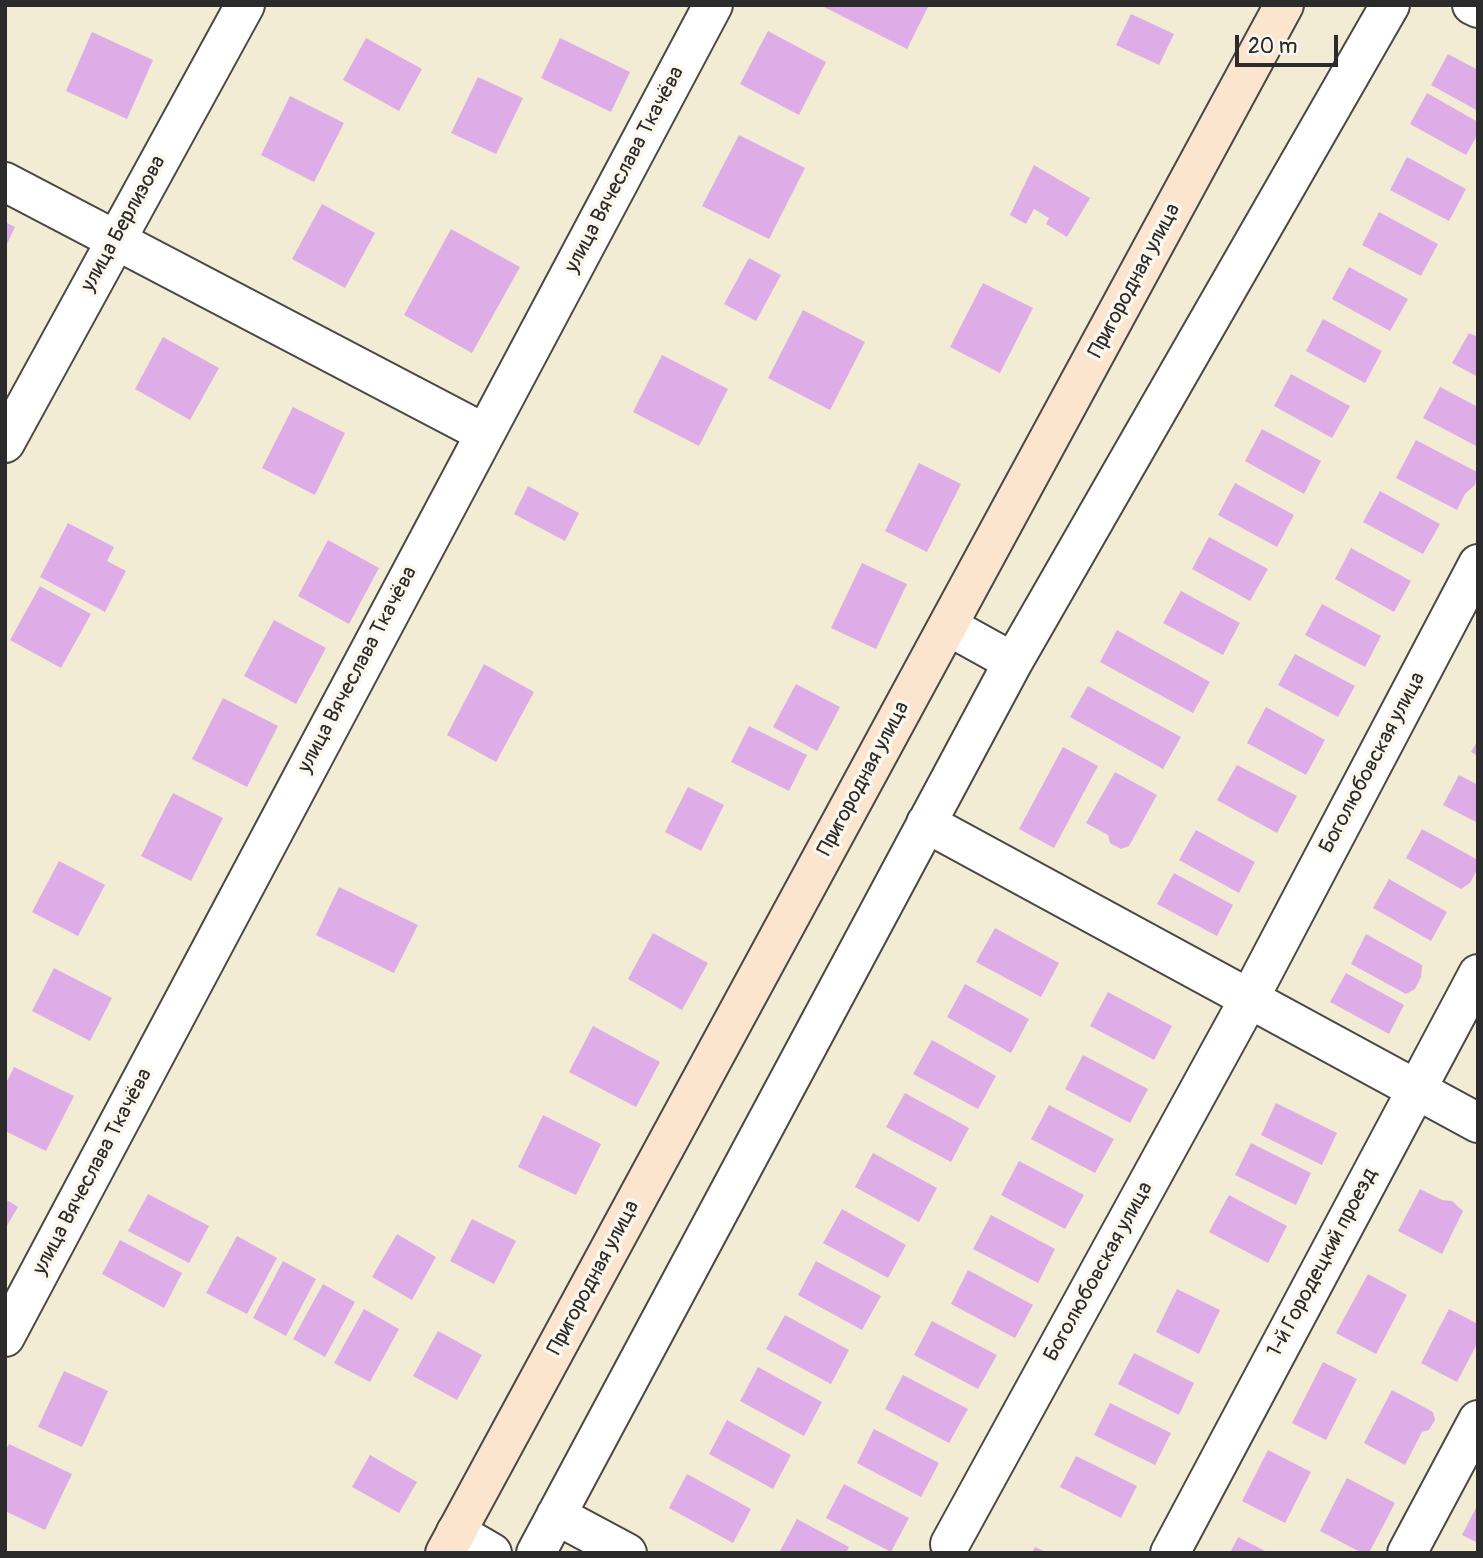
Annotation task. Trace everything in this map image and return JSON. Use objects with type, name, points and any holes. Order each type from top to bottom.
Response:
[{"type":"street","name":"улица Берлизова","points":[[5,443],[245,5]]},
{"type":"street","name":"улица Вячеслава Ткачёва","points":[[5,1337],[713,5]]},
{"type":"street","name":"Пригородная улица","points":[[450,1542],[1284,5]]},
{"type":"street","points":[[536,1553],[1013,662],[1391,5]]},
{"type":"street","points":[[1472,5],[1478,8]]},
{"type":"street","points":[[5,182],[484,433]]},
{"type":"street","name":"Боголюбовская улица","points":[[950,1544],[1249,999],[1478,564]]},
{"type":"street","points":[[948,626],[1013,662]]},
{"type":"street","points":[[926,823],[1478,1123]]},
{"type":"street","name":"1-й Городецкий проезд","points":[[1170,1553],[1478,974]]},
{"type":"street","points":[[1407,1553],[1478,1420]]},
{"type":"street","points":[[556,1515],[626,1553]]},
{"type":"street","points":[[450,1542],[492,1553]]},
{"type":"building","points":[[820,5],[929,5],[907,49]]},
{"type":"building","points":[[1131,14],[1174,34],[1159,65],[1116,45]]},
{"type":"building","points":[[768,31],[826,62],[799,115],[740,84]]},
{"type":"building","points":[[92,32],[153,60],[127,119],[66,91]]},
{"type":"building","points":[[366,38],[422,69],[399,111],[343,80]]},
{"type":"building","points":[[560,38],[630,72],[611,112],[541,78]]},
{"type":"building","points":[[1448,54],[1478,70],[1478,111],[1431,85]]},
{"type":"building","points":[[478,77],[523,98],[496,154],[451,133]]},
{"type":"building","points":[[1427,93],[1478,122],[1478,134],[1466,155],[1410,124]]},
{"type":"building","points":[[290,96],[344,123],[314,182],[261,155]]},
{"type":"building","points":[[739,135],[805,168],[769,239],[702,206]]},
{"type":"building","points":[[1407,157],[1466,189],[1449,221],[1390,190]]},
{"type":"building","points":[[1034,165],[1090,198],[1067,237],[1046,224],[1049,218],[1034,209],[1026,224],[1010,215]]},
{"type":"building","points":[[322,204],[375,233],[345,288],[292,259]]},
{"type":"building","points":[[1379,212],[1438,244],[1421,276],[1362,245]]},
{"type":"building","points":[[5,222],[15,227],[5,248]]},
{"type":"building","points":[[451,229],[520,267],[472,353],[404,315]]},
{"type":"building","points":[[749,258],[781,275],[756,321],[724,304]]},
{"type":"building","points":[[1349,267],[1408,299],[1390,331],[1332,299]]},
{"type":"building","points":[[983,283],[1033,308],[1000,373],[950,347]]},
{"type":"building","points":[[803,310],[865,342],[830,410],[768,378]]},
{"type":"building","points":[[1323,319],[1382,351],[1365,383],[1306,351]]},
{"type":"building","points":[[1469,333],[1478,337],[1478,377],[1452,363]]},
{"type":"building","points":[[163,337],[219,368],[190,420],[135,389]]},
{"type":"building","points":[[662,355],[728,389],[699,446],[633,412]]},
{"type":"building","points":[[1291,374],[1350,406],[1332,438],[1274,406]]},
{"type":"building","points":[[1440,387],[1478,407],[1478,447],[1423,418]]},
{"type":"building","points":[[293,407],[345,433],[315,495],[262,468]]},
{"type":"building","points":[[1262,429],[1321,461],[1304,494],[1245,461]]},
{"type":"building","points":[[1416,440],[1477,472],[1475,485],[1465,494],[1457,510],[1396,478]]},
{"type":"building","points":[[919,463],[961,484],[927,552],[885,531]]},
{"type":"building","points":[[1235,483],[1294,515],[1277,547],[1218,515]]},
{"type":"building","points":[[528,486],[579,513],[565,541],[514,514]]},
{"type":"building","points":[[1380,491],[1440,524],[1423,554],[1363,522]]},
{"type":"building","points":[[68,523],[114,547],[107,561],[126,571],[105,612],[40,577]]},
{"type":"building","points":[[1209,537],[1268,569],[1250,601],[1192,569]]},
{"type":"building","points":[[328,540],[379,568],[349,624],[298,596]]},
{"type":"building","points":[[1351,548],[1411,581],[1394,612],[1335,579]]},
{"type":"building","points":[[862,563],[907,584],[876,649],[831,628]]},
{"type":"building","points":[[40,586],[91,614],[61,668],[10,640]]},
{"type":"building","points":[[1181,591],[1240,623],[1223,655],[1163,623]]},
{"type":"building","points":[[1322,604],[1381,636],[1365,667],[1305,635]]},
{"type":"building","points":[[274,620],[326,648],[296,704],[244,676]]},
{"type":"building","points":[[1117,630],[1210,682],[1193,713],[1100,662]]},
{"type":"building","points":[[1295,654],[1355,686],[1338,717],[1278,685]]},
{"type":"building","points":[[484,664],[534,692],[496,762],[447,735]]},
{"type":"building","points":[[796,684],[840,707],[817,751],[773,727]]},
{"type":"building","points":[[1088,686],[1181,737],[1163,769],[1070,717]]},
{"type":"building","points":[[223,698],[278,726],[247,787],[192,759]]},
{"type":"building","points":[[1266,707],[1325,740],[1306,775],[1247,743]]},
{"type":"building","points":[[749,726],[807,755],[789,791],[731,762]]},
{"type":"building","points":[[1478,740],[1478,756],[1471,752]]},
{"type":"building","points":[[1063,747],[1098,766],[1054,848],[1019,829]]},
{"type":"building","points":[[1237,765],[1297,796],[1277,833],[1217,800]]},
{"type":"building","points":[[1115,772],[1157,795],[1129,846],[1121,849],[1110,843],[1108,835],[1086,823]]},
{"type":"building","points":[[1459,775],[1478,785],[1478,823],[1443,805]]},
{"type":"building","points":[[688,787],[724,805],[701,851],[665,832]]},
{"type":"building","points":[[173,793],[223,818],[191,881],[141,856]]},
{"type":"building","points":[[1422,829],[1478,860],[1470,883],[1461,889],[1406,858]]},
{"type":"building","points":[[1196,830],[1255,862],[1239,893],[1179,860]]},
{"type":"building","points":[[59,861],[105,885],[78,936],[32,912]]},
{"type":"building","points":[[1174,873],[1233,905],[1217,936],[1157,904]]},
{"type":"building","points":[[1389,879],[1447,912],[1431,941],[1373,908]]},
{"type":"building","points":[[339,887],[418,925],[394,973],[316,935]]},
{"type":"building","points":[[995,928],[1059,963],[1041,997],[976,962]]},
{"type":"building","points":[[653,933],[708,963],[682,1010],[628,979]]},
{"type":"building","points":[[1366,934],[1422,965],[1421,977],[1415,989],[1406,994],[1351,964]]},
{"type":"building","points":[[54,968],[112,998],[90,1041],[32,1011]]},
{"type":"building","points":[[1346,973],[1404,1005],[1389,1034],[1330,1002]]},
{"type":"building","points":[[965,984],[1029,1019],[1011,1053],[947,1017]]},
{"type":"building","points":[[1108,992],[1172,1026],[1154,1060],[1090,1026]]},
{"type":"building","points":[[593,1026],[660,1062],[636,1107],[569,1072]]},
{"type":"building","points":[[932,1040],[996,1076],[978,1109],[913,1074]]},
{"type":"building","points":[[1083,1055],[1148,1089],[1130,1123],[1065,1089]]},
{"type":"building","points":[[14,1067],[74,1096],[46,1151],[5,1131],[5,1085]]},
{"type":"building","points":[[905,1093],[969,1128],[951,1162],[886,1127]]},
{"type":"building","points":[[1276,1103],[1337,1133],[1322,1165],[1261,1135]]},
{"type":"building","points":[[1049,1105],[1114,1139],[1095,1173],[1031,1139]]},
{"type":"building","points":[[543,1115],[601,1144],[576,1195],[518,1167]]},
{"type":"building","points":[[1251,1143],[1311,1173],[1296,1205],[1235,1175]]},
{"type":"building","points":[[873,1153],[937,1188],[919,1222],[855,1187]]},
{"type":"building","points":[[1019,1161],[1084,1195],[1065,1229],[1001,1195]]},
{"type":"building","points":[[1420,1189],[1442,1200],[1452,1201],[1463,1211],[1442,1254],[1398,1231]]},
{"type":"building","points":[[148,1194],[209,1226],[189,1263],[128,1231]]},
{"type":"building","points":[[1229,1195],[1287,1226],[1268,1263],[1209,1232]]},
{"type":"building","points":[[5,1199],[18,1207],[5,1229]]},
{"type":"building","points":[[842,1209],[906,1245],[888,1278],[823,1243]]},
{"type":"building","points":[[991,1215],[1055,1249],[1038,1283],[973,1249]]},
{"type":"building","points":[[472,1219],[516,1241],[494,1284],[450,1261]]},
{"type":"building","points":[[397,1234],[436,1257],[412,1300],[372,1277]]},
{"type":"building","points":[[237,1236],[277,1258],[247,1314],[206,1293]]},
{"type":"building","points":[[120,1240],[182,1273],[164,1308],[102,1274]]},
{"type":"building","points":[[283,1261],[316,1279],[286,1336],[253,1318]]},
{"type":"building","points":[[816,1261],[881,1296],[862,1330],[798,1295]]},
{"type":"building","points":[[968,1270],[1033,1305],[1015,1338],[951,1304]]},
{"type":"building","points":[[1368,1274],[1407,1295],[1376,1354],[1336,1333]]},
{"type":"building","points":[[323,1284],[355,1302],[325,1357],[293,1339]]},
{"type":"building","points":[[1177,1289],[1220,1310],[1199,1354],[1156,1332]]},
{"type":"building","points":[[364,1309],[399,1329],[370,1382],[334,1363]]},
{"type":"building","points":[[1449,1309],[1478,1324],[1478,1342],[1457,1382],[1421,1363]]},
{"type":"building","points":[[785,1315],[849,1350],[831,1384],[766,1349]]},
{"type":"building","points":[[932,1321],[997,1355],[978,1389],[914,1355]]},
{"type":"building","points":[[438,1331],[482,1355],[457,1400],[413,1376]]},
{"type":"building","points":[[1134,1353],[1194,1383],[1179,1415],[1118,1384]]},
{"type":"building","points":[[1323,1362],[1357,1379],[1326,1440],[1292,1423]]},
{"type":"building","points":[[758,1367],[822,1402],[804,1436],[740,1401]]},
{"type":"building","points":[[64,1371],[108,1391],[82,1447],[38,1427]]},
{"type":"building","points":[[903,1375],[968,1409],[949,1443],[885,1409]]},
{"type":"building","points":[[1392,1390],[1433,1412],[1435,1420],[1429,1430],[1422,1432],[1405,1465],[1364,1443]]},
{"type":"building","points":[[1110,1403],[1171,1433],[1155,1465],[1094,1435]]},
{"type":"building","points":[[727,1420],[791,1455],[773,1489],[709,1454]]},
{"type":"building","points":[[874,1429],[939,1463],[921,1497],[857,1463]]},
{"type":"building","points":[[9,1444],[72,1474],[45,1530],[5,1511],[5,1452]]},
{"type":"building","points":[[1268,1450],[1311,1472],[1285,1523],[1242,1501]]},
{"type":"building","points":[[370,1455],[417,1482],[399,1513],[352,1487]]},
{"type":"building","points":[[1076,1456],[1137,1486],[1121,1518],[1060,1487]]},
{"type":"building","points":[[687,1474],[751,1509],[733,1543],[669,1508]]},
{"type":"building","points":[[1347,1478],[1395,1503],[1369,1553],[1362,1553],[1320,1531]]},
{"type":"building","points":[[844,1484],[909,1518],[891,1552],[826,1518]]},
{"type":"building","points":[[1478,1504],[1478,1543],[1462,1535]]},
{"type":"building","points":[[797,1519],[849,1547],[846,1553],[779,1553]]},
{"type":"building","points":[[1238,1537],[1269,1553],[1230,1553]]},
{"type":"building","points":[[1035,1547],[1048,1553],[1032,1553]]}]
